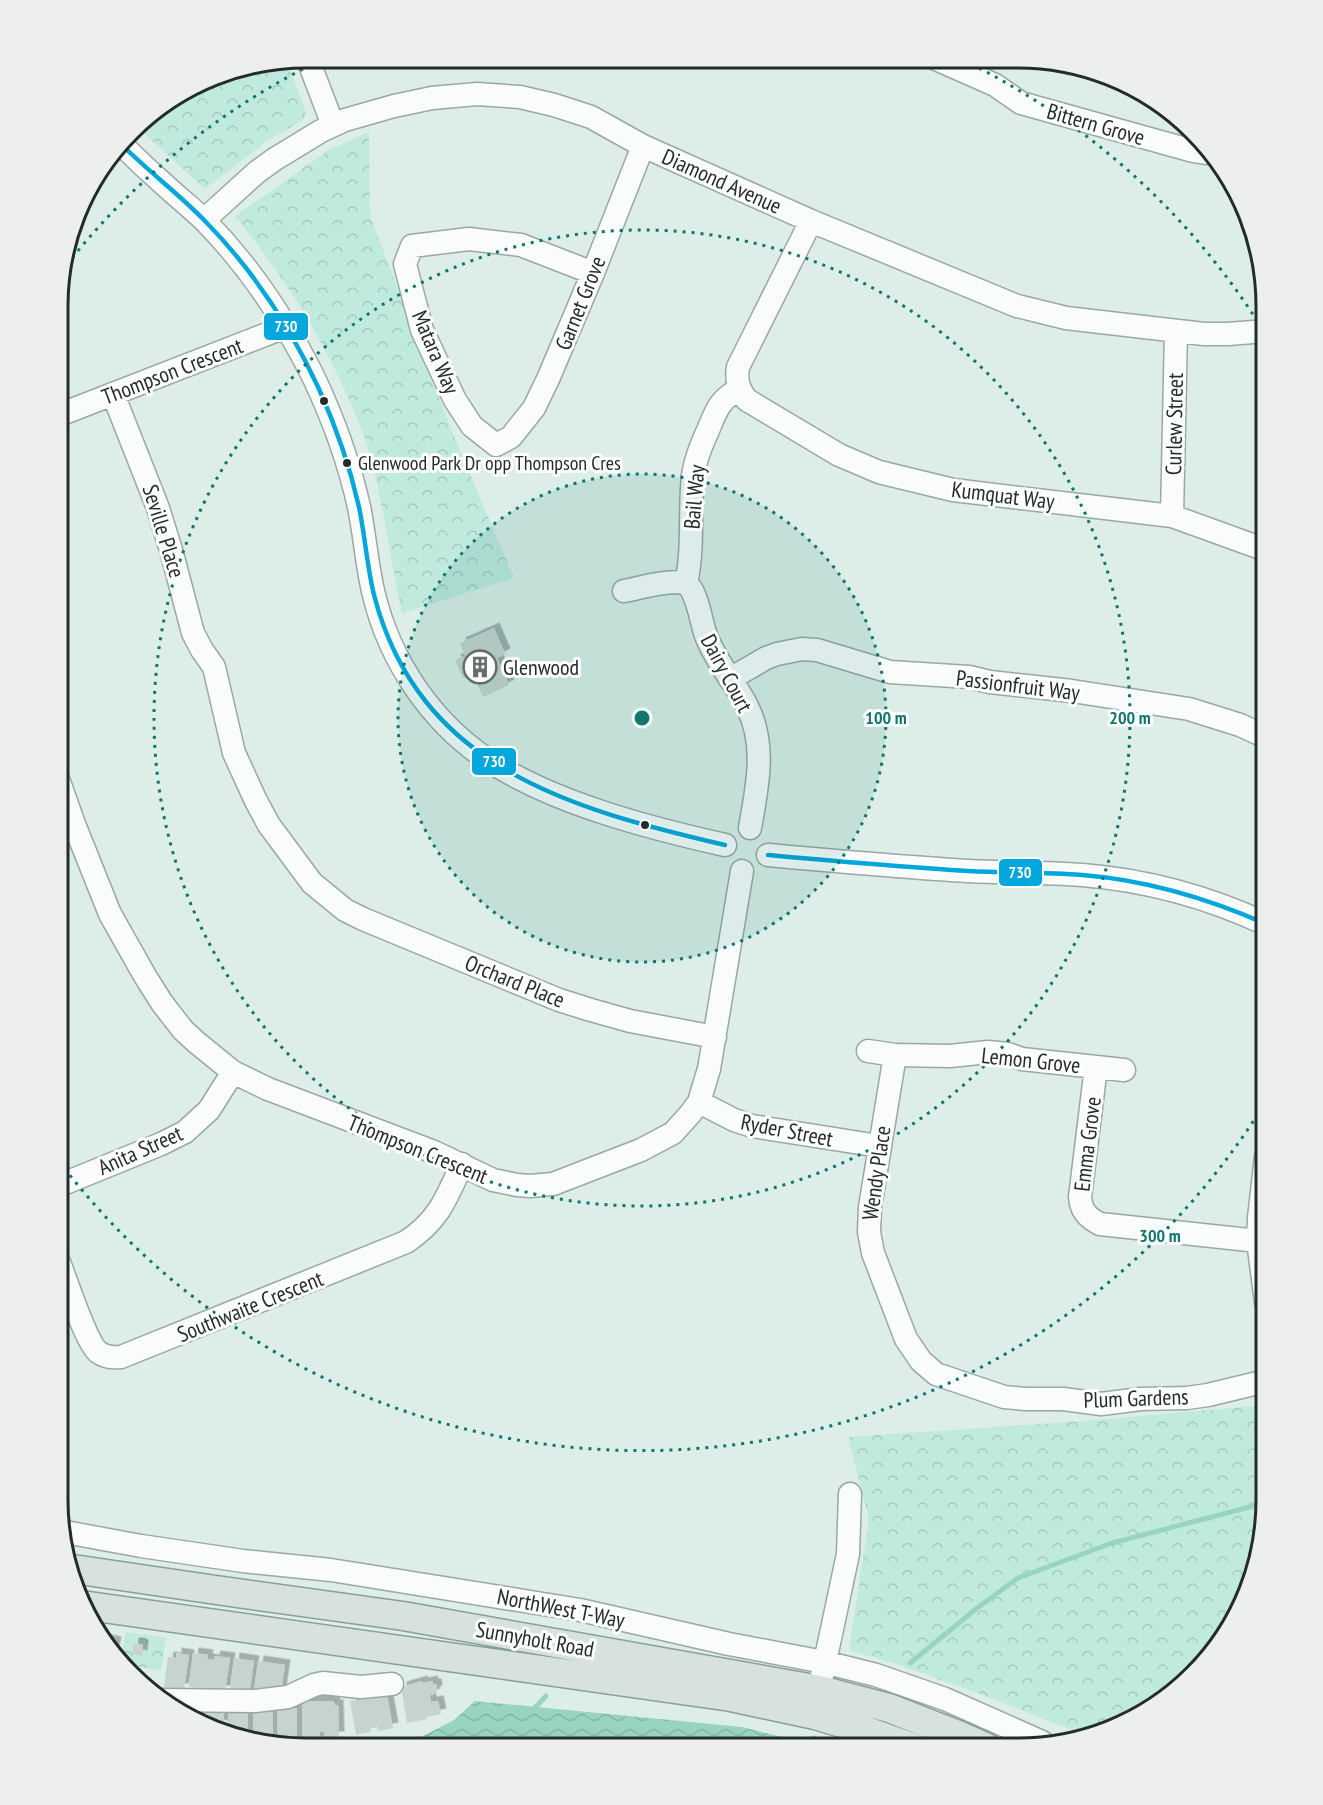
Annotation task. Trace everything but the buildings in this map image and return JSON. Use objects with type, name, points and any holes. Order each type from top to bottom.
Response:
[{"type":"main road","name":"Sunnyholt Road","points":[[78,1570],[403,1616],[818,1702],[889,1708],[965,1738]]},
{"type":"main road","name":"Sunnyholt Road","points":[[93,1607],[700,1692],[785,1708],[818,1702],[893,1738]]},
{"type":"street","points":[[311,68],[333,125]]},
{"type":"street","name":"Bittern Grove","points":[[956,68],[995,85],[1021,103],[1200,152]]},
{"type":"street","name":"Diamond Avenue","points":[[204,220],[257,172],[333,125],[372,111],[432,98],[477,94],[520,97],[591,117],[643,146],[811,221],[1017,306],[1066,318],[1176,331],[1228,334],[1256,332]]},
{"type":"street","name":"Garnet Grove","points":[[496,445],[511,437],[534,408],[567,338],[643,146]]},
{"type":"street","points":[[126,148],[204,220],[237,257],[285,327],[313,377],[343,451],[358,506],[374,594],[385,630],[402,667],[426,702],[471,747],[486,759],[522,780],[564,798],[628,820],[725,845]]},
{"type":"street","points":[[739,389],[736,377],[738,367],[811,221]]},
{"type":"street","name":"Matara Way","points":[[496,445],[472,426],[455,400],[422,330],[405,264],[412,246],[469,239],[521,245],[593,273]]},
{"type":"street","name":"Thompson Crescent","points":[[68,412],[285,327]]},
{"type":"street","name":"Curlew Street","points":[[1172,516],[1176,331]]},
{"type":"street","name":"Kumquat Way","points":[[739,389],[747,400],[839,455],[879,472],[953,490],[1172,516],[1256,545]]},
{"type":"street","name":"Bail Way","points":[[686,583],[690,568],[693,474],[699,450],[717,407],[722,400],[739,389]]},
{"type":"street","name":"Seville Place","points":[[113,394],[158,508],[193,633],[214,667],[234,753],[269,825],[288,848],[312,884],[327,894]]},
{"type":"street","points":[[624,591],[672,582],[686,583]]},
{"type":"street","name":"Dairy Court","points":[[686,583],[693,591],[701,622],[711,647],[750,715],[759,744],[759,773],[750,828]]},
{"type":"street","name":"Passionfruit Way","points":[[730,679],[771,656],[802,649],[817,650],[880,670],[969,677],[990,682],[1072,691],[1190,709],[1256,732]]},
{"type":"street","name":"Thompson Crescent","points":[[68,806],[101,894],[145,976],[183,1030],[207,1052],[233,1072],[268,1089],[434,1152],[485,1176],[505,1183],[530,1186],[554,1184],[641,1150],[664,1138],[685,1120],[699,1102],[708,1076],[742,871]]},
{"type":"street","points":[[750,828],[765,837],[768,843],[768,855],[759,868],[742,871],[732,866],[727,860],[725,845],[733,833],[739,829],[750,828]]},
{"type":"street","points":[[768,855],[874,866],[1081,875],[1124,880],[1182,892],[1256,920]]},
{"type":"street","name":"Orchard Place","points":[[327,894],[345,910],[363,919],[559,1000],[630,1021],[715,1037]]},
{"type":"street","points":[[868,1051],[895,1055]]},
{"type":"street","name":"Lemon Grove","points":[[895,1055],[951,1056],[988,1052],[1008,1054],[1022,1059],[1096,1067]]},
{"type":"street","name":"Wendy Place","points":[[895,1055],[869,1214],[870,1243],[906,1338],[921,1361],[936,1374]]},
{"type":"street","name":"Emma Grove","points":[[1124,1070],[1096,1067],[1080,1197],[1080,1203],[1086,1214],[1100,1224],[1256,1241]]},
{"type":"street","name":"Anita Street","points":[[68,1182],[185,1132],[209,1110],[233,1072]]},
{"type":"street","name":"Ryder Street","points":[[699,1102],[734,1120],[752,1126],[879,1146]]},
{"type":"street","name":"Southwaite Crescent","points":[[68,1285],[91,1343],[104,1355],[121,1357],[406,1242],[438,1214],[462,1164]]},
{"type":"street","name":"Plum Gardens","points":[[936,1374],[1004,1396],[1026,1399],[1063,1399],[1101,1404],[1141,1399],[1187,1398],[1256,1383]]},
{"type":"street","points":[[818,1702],[824,1662],[848,1554],[850,1494]]},
{"type":"street","name":"NorthWest T-Way","points":[[70,1533],[243,1561],[331,1570],[580,1610],[729,1644],[824,1662],[876,1676],[945,1699],[1031,1737]]},
{"type":"street","points":[[176,1699],[217,1702],[255,1701],[288,1697],[323,1683],[361,1687],[392,1684]]},
{"type":"green space","points":[[289,68],[306,112],[303,120],[267,141],[205,189],[142,132],[186,99],[200,92],[229,80],[259,72]]},
{"type":"green space","points":[[369,132],[370,215],[451,429],[514,578],[402,613],[374,472],[356,416],[329,358],[305,315],[265,255],[235,216],[329,150]]},
{"type":"green space","points":[[1256,1406],[1255,1515],[1251,1546],[1243,1576],[1224,1619],[1197,1657],[1175,1679],[1137,1706],[1094,1725],[1074,1730],[975,1692],[849,1650],[869,1519],[848,1437],[1084,1421]]},
{"type":"green space","points":[[126,1632],[166,1638],[161,1671],[135,1666],[122,1652]]},
{"type":"water","points":[[475,1701],[742,1727],[787,1738],[419,1738],[454,1720]]},
{"type":"waterway","points":[[910,1663],[1018,1578],[1112,1543],[1256,1505]]},
{"type":"waterway","points":[[531,1712],[546,1696]]},
{"type":"transit line","name":"730","points":[[126,148],[195,211],[239,259],[270,300],[308,366],[337,432],[347,462],[359,507],[374,595],[396,654],[426,702],[464,741],[509,771],[558,796],[612,815],[725,845]]},
{"type":"transit line","name":"730","points":[[768,855],[982,872],[1106,877],[1199,898],[1256,920]]},
{"type":"place","name":"Glenwood Park Dr opp Thompson Cres","points":[[347,463]]},
{"type":"place","name":"Glenwood","points":[[480,667]]}]
